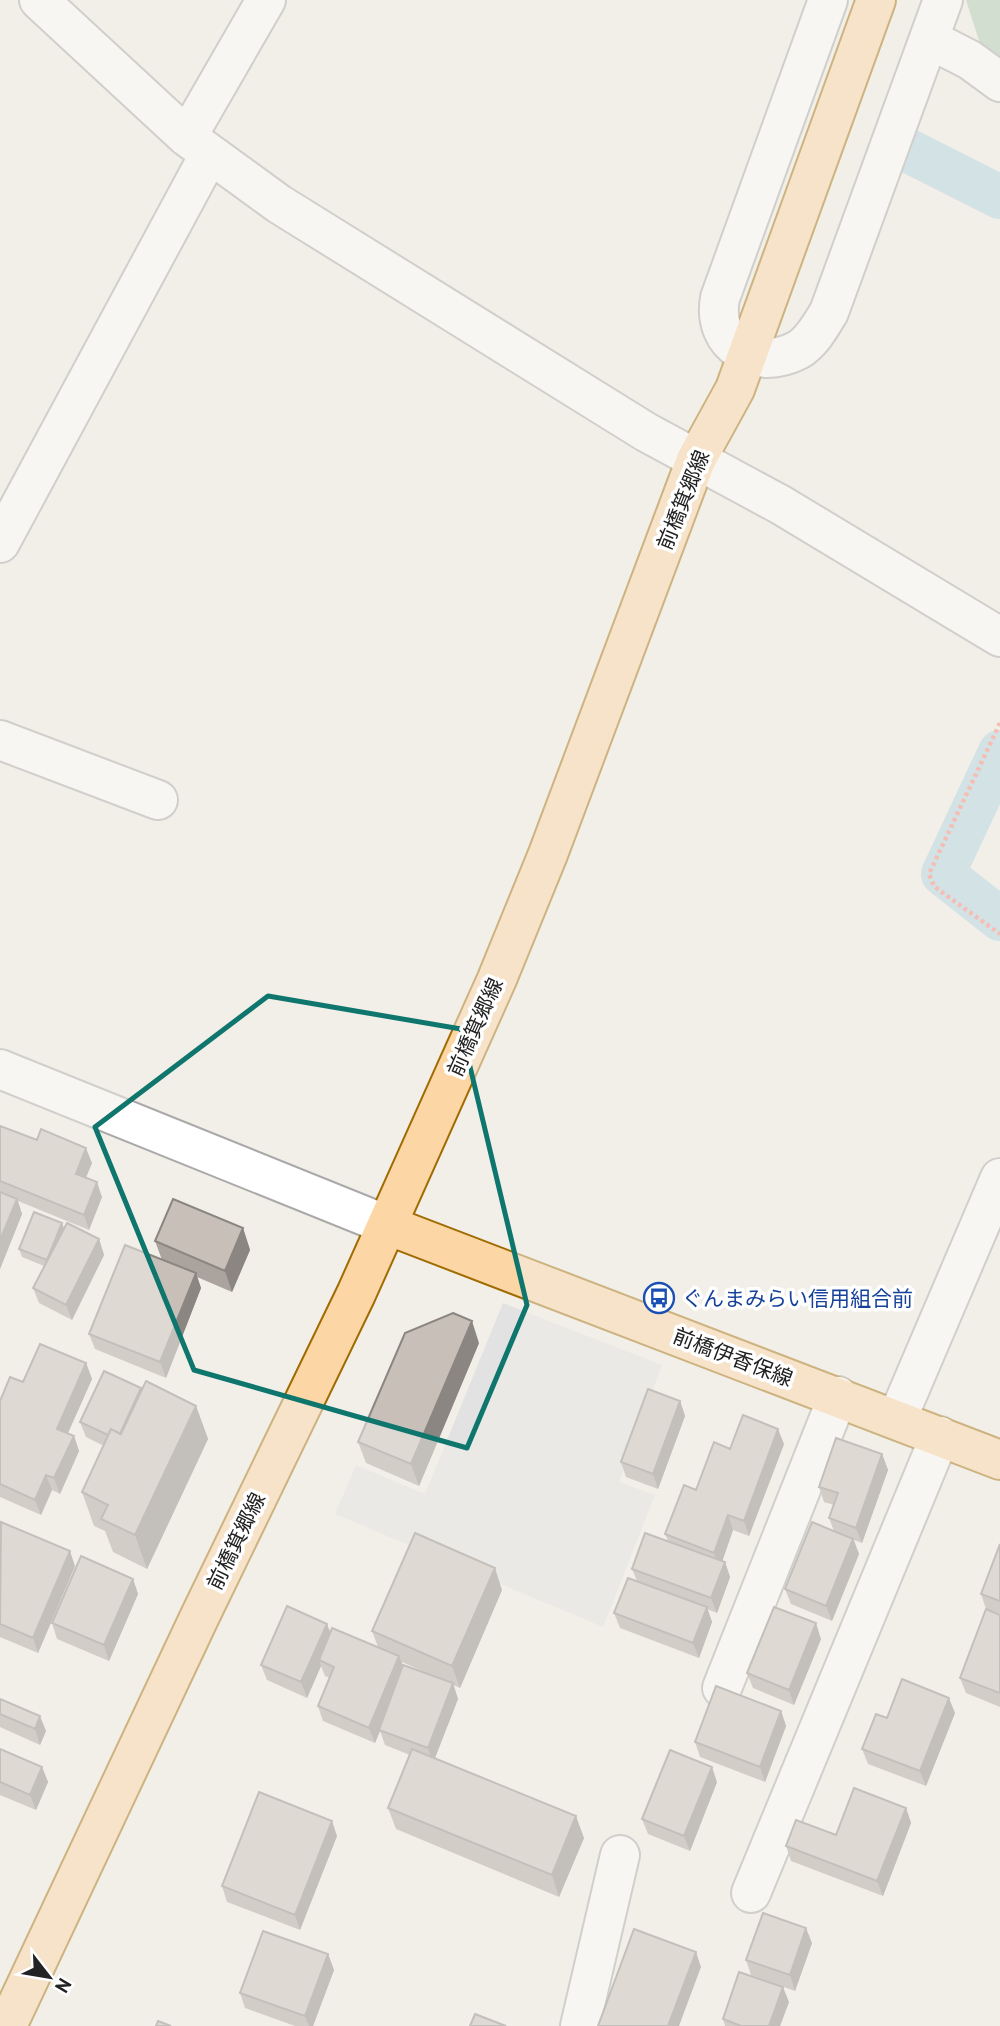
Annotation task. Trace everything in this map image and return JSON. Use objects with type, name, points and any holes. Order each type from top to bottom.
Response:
[{"type":"main road","name":"前橋箕郷線","points":[[6,2017],[387,1225],[497,979],[548,854],[696,460],[735,389],[876,0]]},
{"type":"main road","name":"前橋伊香保線","points":[[387,1225],[1000,1460]]},
{"type":"street","points":[[39,0],[198,146],[370,262],[696,460],[781,505],[1000,637]]},
{"type":"street","points":[[0,543],[198,146],[266,0]]},
{"type":"street","points":[[828,0],[720,298],[716,317],[722,333],[748,354],[783,356],[800,349],[829,312],[943,0]]},
{"type":"street","points":[[929,39],[970,60],[1000,82]]},
{"type":"street","points":[[0,740],[158,800]]},
{"type":"street","points":[[0,1069],[387,1225]]},
{"type":"street","points":[[897,1419],[1000,1178]]},
{"type":"street","points":[[722,1688],[838,1396]]},
{"type":"street","points":[[751,1893],[940,1436]]},
{"type":"street","points":[[580,2026],[620,1855]]},
{"type":"path","points":[[1000,723],[929,874],[943,893],[1000,934]]},
{"type":"highlighted area","points":[[268,996],[461,1029],[527,1305],[467,1448],[194,1370],[95,1127]]},
{"type":"green space","points":[[966,0],[1000,0],[1000,60],[981,47]]},
{"type":"shaded area","points":[[503,1303],[662,1365],[619,1482],[655,1495],[603,1627],[335,1514],[356,1465],[425,1494]]},
{"type":"building","points":[[0,1126],[37,1140],[41,1129],[86,1148],[76,1174],[97,1182],[84,1215],[0,1181]]},
{"type":"building","points":[[0,1192],[17,1199],[0,1240]]},
{"type":"building","points":[[173,1199],[243,1228],[225,1271],[155,1241]]},
{"type":"building","points":[[34,1212],[62,1223],[47,1260],[19,1249]]},
{"type":"building","points":[[67,1223],[99,1239],[66,1305],[33,1288]]},
{"type":"building","points":[[125,1245],[196,1273],[160,1362],[89,1334]]},
{"type":"building","points":[[453,1313],[472,1321],[411,1464],[358,1442],[405,1333]]},
{"type":"building","points":[[40,1344],[86,1363],[57,1429],[74,1436],[54,1478],[46,1475],[35,1500],[0,1484],[0,1401],[10,1377],[23,1382]]},
{"type":"building","points":[[104,1371],[141,1388],[120,1434],[111,1429],[108,1435],[80,1422]]},
{"type":"building","points":[[146,1381],[196,1406],[135,1535],[101,1519],[108,1505],[82,1492],[111,1429],[121,1434]]},
{"type":"building","points":[[648,1389],[680,1401],[653,1474],[621,1462]]},
{"type":"building","points":[[743,1415],[778,1429],[744,1521],[728,1515],[714,1553],[665,1534],[684,1485],[696,1490],[714,1442],[730,1449]]},
{"type":"building","points":[[836,1438],[882,1454],[856,1528],[829,1518],[838,1493],[819,1487]]},
{"type":"building","points":[[1,1522],[70,1551],[33,1638],[0,1624]]},
{"type":"building","points":[[812,1522],[853,1539],[826,1606],[785,1589]]},
{"type":"building","points":[[415,1533],[495,1568],[452,1666],[372,1631]]},
{"type":"building","points":[[645,1533],[725,1562],[711,1598],[632,1569]]},
{"type":"building","points":[[1000,1544],[1000,1601],[981,1594]]},
{"type":"building","points":[[81,1556],[133,1579],[104,1645],[52,1623]]},
{"type":"building","points":[[628,1578],[707,1607],[693,1643],[614,1613]]},
{"type":"building","points":[[287,1606],[327,1624],[301,1682],[261,1665]]},
{"type":"building","points":[[774,1607],[816,1623],[789,1690],[747,1673]]},
{"type":"building","points":[[986,1609],[1000,1615],[1000,1693],[960,1678]]},
{"type":"building","points":[[332,1628],[399,1656],[369,1728],[318,1706],[334,1667],[319,1660]]},
{"type":"building","points":[[403,1665],[453,1683],[428,1748],[379,1730]]},
{"type":"building","points":[[902,1679],[949,1698],[920,1771],[862,1749],[876,1714],[887,1718]]},
{"type":"building","points":[[716,1686],[781,1711],[760,1767],[695,1742]]},
{"type":"building","points":[[0,1699],[40,1716],[35,1729],[0,1714]]},
{"type":"building","points":[[0,1749],[42,1767],[30,1795],[0,1782]]},
{"type":"building","points":[[412,1749],[576,1816],[552,1875],[388,1808]]},
{"type":"building","points":[[670,1750],[712,1767],[684,1836],[642,1819]]},
{"type":"building","points":[[854,1788],[906,1808],[877,1881],[786,1846],[796,1820],[836,1835]]},
{"type":"building","points":[[259,1792],[332,1821],[295,1915],[222,1886]]},
{"type":"building","points":[[763,1913],[806,1928],[790,1975],[746,1960]]},
{"type":"building","points":[[634,1929],[696,1952],[668,2026],[598,2026]]},
{"type":"building","points":[[263,1931],[328,1954],[305,2016],[240,1993]]},
{"type":"building","points":[[739,1972],[783,1987],[769,2026],[741,2026],[723,2019]]},
{"type":"building","points":[[475,2014],[506,2026],[470,2026]]},
{"type":"building","points":[[158,2021],[171,2026],[156,2026]]},
{"type":"waterway","points":[[903,148],[1000,197]]},
{"type":"waterway","points":[[1000,752],[943,874],[1000,919]]},
{"type":"place","name":"ぐんまみらい信用組合前","points":[[659,1298]]}]
